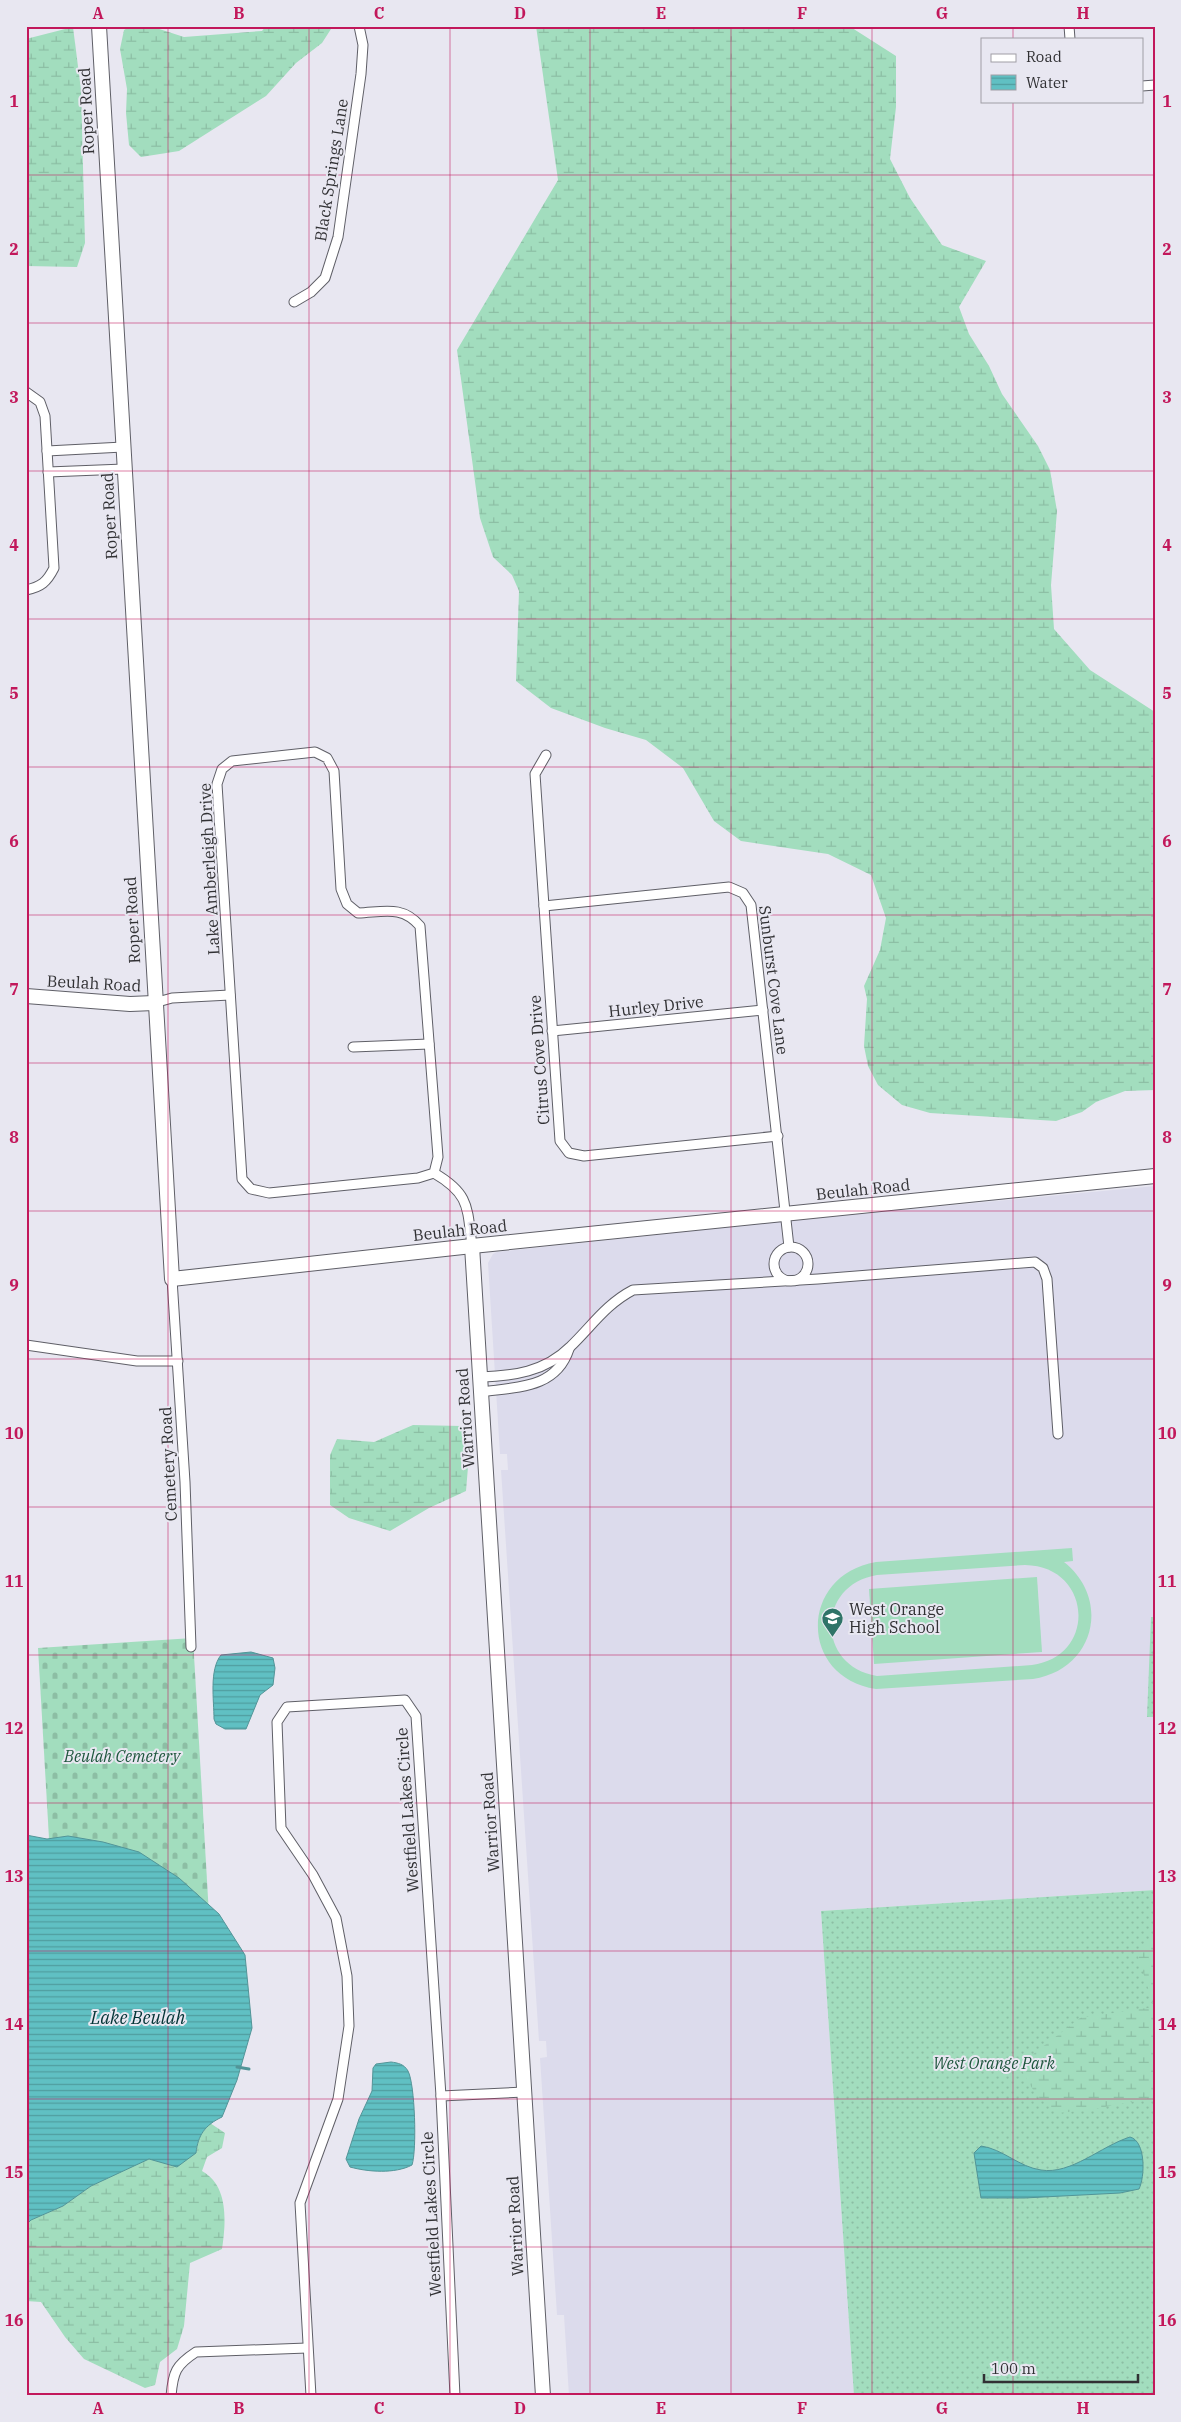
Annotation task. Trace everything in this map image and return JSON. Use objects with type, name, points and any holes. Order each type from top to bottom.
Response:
[{"type":"street","name":"Roper Road","points":[[99,26],[154,1003]]},
{"type":"street","name":"Black Springs Lane","points":[[294,302],[311,292],[325,278],[338,237],[361,74],[363,44],[359,26]]},
{"type":"street","points":[[26,392],[40,402],[45,416],[54,568],[48,580],[38,588],[26,590]]},
{"type":"street","points":[[47,451],[123,448]]},
{"type":"street","points":[[48,472],[124,469]]},
{"type":"street","name":"Lake Amberleigh Drive","points":[[315,752],[327,758],[334,771],[341,889],[347,904],[358,913],[399,911],[411,916],[420,926],[438,1157],[434,1173],[418,1178],[269,1193],[251,1190],[242,1179],[230,995],[218,784],[222,769],[232,761],[315,752]]},
{"type":"street","name":"Citrus Cove Drive","points":[[546,756],[534,774],[560,1141],[568,1153],[584,1156],[778,1136]]},
{"type":"street","name":"Sunburst Cove Lane","points":[[544,906],[729,887],[743,892],[751,905],[787,1214],[789,1247]]},
{"type":"street","points":[[154,1003],[172,998],[230,995]]},
{"type":"street","name":"Beulah Road","points":[[26,996],[130,1004],[154,1003],[172,1279],[472,1246],[1155,1176]]},
{"type":"street","name":"Hurley Drive","points":[[552,1031],[763,1010]]},
{"type":"street","points":[[353,1047],[429,1044]]},
{"type":"street","points":[[434,1173],[449,1182],[463,1196],[468,1210],[472,1246]]},
{"type":"street","name":"Warrior Road","points":[[472,1246],[543,2396]]},
{"type":"street","points":[[789,1247],[802,1251],[808,1262],[803,1275],[792,1280],[780,1276],[774,1265],[778,1253],[789,1247]]},
{"type":"street","points":[[480,1377],[516,1375],[532,1371],[569,1349],[617,1298],[633,1290],[1035,1262],[1041,1264],[1047,1279],[1058,1434]]},
{"type":"street","name":"Cemetery Road","points":[[172,1279],[178,1361],[191,1647]]},
{"type":"street","points":[[26,1345],[137,1361],[178,1361]]},
{"type":"street","points":[[481,1392],[534,1385],[552,1376],[560,1368],[569,1349]]},
{"type":"street","name":"Westfield Lakes Circle","points":[[311,2396],[300,2202],[338,2099],[349,2026],[347,1976],[336,1918],[313,1875],[281,1828],[277,1722],[287,1707],[405,1700],[416,1716],[441,2096],[455,2396]]},
{"type":"street","points":[[441,2096],[524,2092]]},
{"type":"street","points":[[171,2396],[172,2376],[181,2362],[196,2352],[307,2348]]},
{"type":"shaded area","name":"West Orange High School","points":[[1155,1186],[1155,1890],[821,1911],[854,2396],[569,2396],[564,2315],[557,2315],[540,2058],[547,2057],[546,2041],[539,2041],[501,1470],[508,1470],[507,1454],[500,1454],[488,1263],[493,1254],[497,1252],[775,1222]]},
{"type":"green space","points":[[131,26],[150,26],[184,37],[262,31],[266,26],[331,26],[331,29],[322,43],[296,63],[266,96],[179,151],[141,157],[129,145],[126,113],[127,89],[120,49],[124,30]]},
{"type":"green space","points":[[536,26],[849,26],[896,56],[896,107],[890,159],[910,198],[942,245],[986,261],[959,307],[969,334],[989,366],[1002,394],[1038,446],[1050,470],[1057,511],[1051,585],[1054,629],[1090,670],[1155,712],[1155,1090],[1125,1091],[1096,1102],[1082,1112],[1056,1121],[930,1113],[902,1105],[878,1085],[868,1066],[864,1046],[867,999],[864,986],[880,950],[886,918],[871,875],[828,854],[741,841],[714,821],[683,768],[646,740],[605,728],[551,708],[516,681],[519,591],[512,575],[493,557],[480,518],[457,350],[558,180]]},
{"type":"green space","points":[[73,27],[81,90],[85,243],[77,267],[26,266],[26,39]]},
{"type":"green space","points":[[413,1425],[462,1426],[468,1467],[466,1491],[429,1508],[390,1531],[349,1518],[330,1505],[330,1455],[337,1439],[374,1442]]},
{"type":"green space","points":[[1072,1548],[1073,1561],[1064,1562],[1079,1578],[1088,1595],[1091,1613],[1089,1631],[1082,1648],[1070,1662],[1054,1673],[1033,1679],[876,1689],[850,1681],[832,1666],[821,1647],[818,1626],[822,1605],[833,1586],[851,1571],[876,1562]],"holes":[[[1025,1565],[1047,1569],[1064,1580],[1074,1595],[1078,1612],[1076,1630],[1068,1646],[1053,1658],[1032,1665],[877,1676],[857,1669],[843,1657],[834,1642],[831,1626],[834,1609],[843,1594],[857,1582],[877,1575]]]},
{"type":"green space","points":[[1037,1577],[1042,1652],[874,1664],[869,1589]]},
{"type":"green space","points":[[1151,1617],[1155,1617],[1155,1717],[1147,1717]]},
{"type":"green space","name":"Beulah Cemetery","points":[[193,1638],[211,1950],[56,1960],[38,1648]]},
{"type":"green space","name":"West Orange Park","points":[[1155,1890],[1155,2396],[854,2396],[821,1911]]},
{"type":"green space","points":[[1155,1936],[1155,2097],[1095,2109],[1058,2113],[1036,2095],[1019,2065],[1080,2018],[1154,2007],[1137,1953]]},
{"type":"green space","points":[[210,2123],[225,2133],[222,2148],[207,2157],[202,2171],[217,2186],[224,2206],[222,2249],[190,2263],[184,2326],[177,2349],[160,2362],[155,2385],[145,2388],[84,2359],[65,2337],[41,2302],[26,2301],[26,2225],[31,2220],[63,2206],[91,2186],[149,2158],[196,2153],[198,2138]]},
{"type":"water","points":[[251,1652],[273,1658],[275,1668],[273,1685],[260,1695],[246,1729],[225,1729],[216,1724],[214,1719],[213,1686],[217,1661],[221,1655]]},
{"type":"water","name":"Lake Beulah","points":[[26,1835],[47,1839],[68,1836],[103,1842],[139,1852],[179,1878],[219,1914],[245,1955],[252,2028],[237,2080],[222,2117],[211,2123],[203,2131],[196,2153],[177,2167],[149,2159],[91,2186],[63,2206],[31,2220],[26,2225]]},
{"type":"water","points":[[391,2062],[405,2067],[410,2078],[414,2102],[415,2132],[412,2165],[390,2171],[350,2167],[346,2159],[359,2119],[372,2091],[373,2068],[376,2064]]},
{"type":"water","points":[[1130,2137],[1139,2145],[1143,2160],[1139,2189],[1120,2193],[1024,2198],[981,2198],[974,2153],[981,2146],[997,2151],[1033,2168],[1052,2170],[1075,2164]]},
{"type":"waterway","points":[[237,2067],[249,2069]]},
{"type":"place","name":"West Orange High School","points":[[833,1637]]}]
